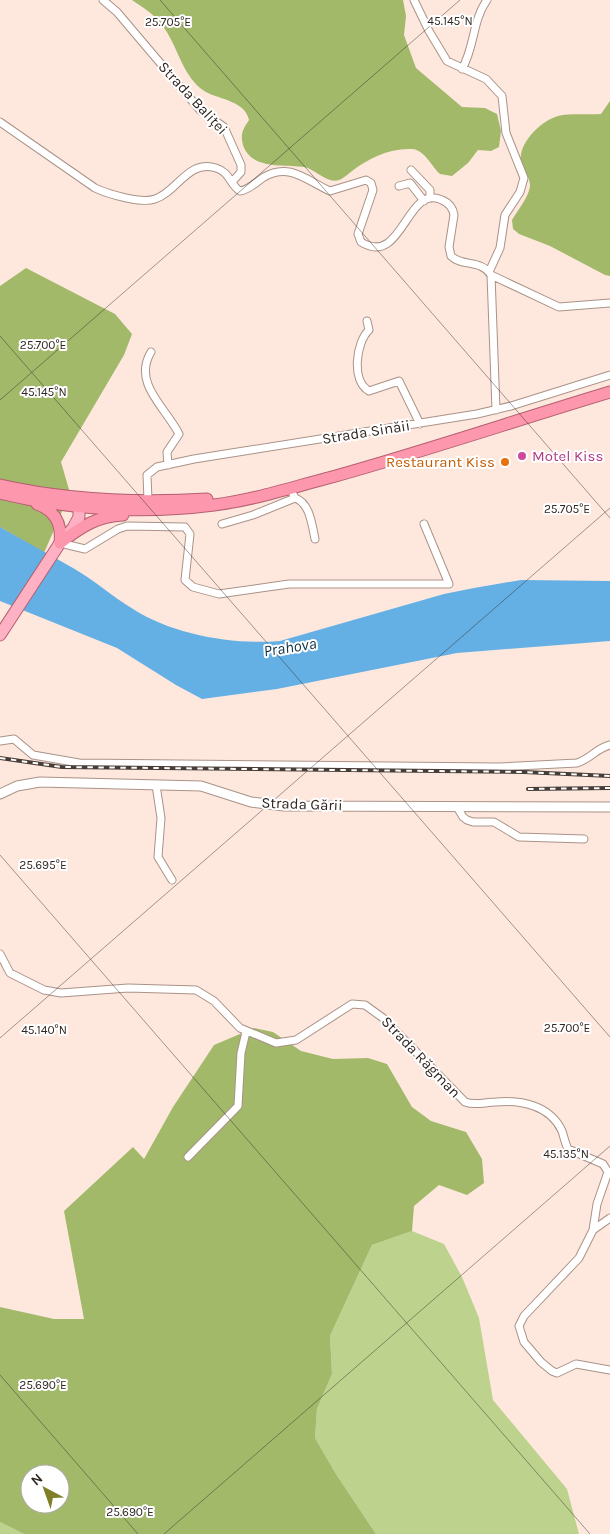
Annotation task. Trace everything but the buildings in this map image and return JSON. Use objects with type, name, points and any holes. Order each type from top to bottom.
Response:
[{"type":"highway","points":[[14,497],[79,501],[212,499],[256,490],[377,456],[610,384]]},
{"type":"highway","points":[[60,543],[83,526],[105,517],[172,513],[198,507],[293,493],[389,460],[610,392]]},
{"type":"highway","points":[[0,485],[79,501],[138,509],[198,507]]},
{"type":"highway","points":[[0,493],[52,512],[61,528],[60,543]]},
{"type":"main road","points":[[0,635],[60,543],[77,522],[79,501]]},
{"type":"street","name":"Strada Baliței","points":[[103,0],[117,12],[200,110],[224,127],[242,165],[241,172],[232,182]]},
{"type":"street","points":[[414,0],[447,61],[486,79],[500,91],[506,133],[524,178],[520,192],[505,215],[500,248],[490,273],[496,410]]},
{"type":"street","points":[[462,68],[468,56],[478,14],[487,0]]},
{"type":"street","points":[[0,122],[95,188],[144,201],[156,199],[191,171],[205,166],[222,170],[238,190],[244,191],[272,174],[289,172],[303,175],[325,189],[333,191],[359,180],[369,181],[373,190],[358,234],[361,242],[371,247],[382,247],[390,242],[427,199],[430,190],[411,170]]},
{"type":"street","points":[[399,186],[410,183],[427,199],[441,199],[454,211],[449,247],[451,256],[459,261],[483,266],[490,273],[559,307],[610,302]]},
{"type":"street","points":[[367,321],[369,330],[361,339],[357,357],[364,387],[369,391],[399,381],[420,424]]},
{"type":"street","points":[[151,352],[147,359],[145,380],[179,434],[166,452],[168,464]]},
{"type":"street","name":"Strada Sinăii","points":[[148,500],[147,475],[153,469],[168,464],[496,410],[610,375]]},
{"type":"street","points":[[222,524],[253,516],[288,503],[293,493],[306,509],[315,539]]},
{"type":"street","points":[[60,543],[85,549],[127,526],[185,528],[190,534],[185,580],[193,587],[220,594],[289,584],[449,584],[424,524]]},
{"type":"street","points":[[0,741],[14,739],[33,755],[79,763],[499,767],[577,763],[586,760],[597,751],[610,745]]},
{"type":"street","name":"Strada Gării","points":[[0,794],[32,782],[201,786],[251,802],[284,806],[610,807]]},
{"type":"street","points":[[156,785],[161,818],[158,857],[172,880]]},
{"type":"street","points":[[457,807],[467,820],[473,822],[494,822],[519,837],[584,839]]},
{"type":"street","name":"Strada Răgman","points":[[0,954],[10,973],[44,990],[61,993],[128,988],[196,990],[206,995],[228,1018],[246,1032],[269,1041],[286,1043],[296,1040],[352,1004],[366,1005],[383,1018],[462,1099],[470,1104],[509,1101],[536,1106],[548,1113],[556,1121],[568,1149],[572,1152],[608,1162],[607,1178],[598,1204],[593,1230],[570,1270],[524,1316],[519,1326],[519,1332],[533,1354],[552,1371],[557,1372],[576,1364],[610,1370]]},
{"type":"street","points":[[188,1157],[238,1106],[240,1100],[241,1053],[246,1032]]},
{"type":"street","points":[[593,1230],[610,1218]]},
{"type":"green space","points":[[132,0],[403,0],[406,16],[404,35],[416,68],[462,107],[485,108],[497,114],[501,131],[499,147],[491,151],[478,150],[468,163],[452,176],[440,174],[421,152],[412,149],[387,152],[365,162],[342,179],[335,181],[308,168],[269,164],[253,159],[247,153],[242,138],[245,126],[249,120],[247,114],[238,105],[212,95],[198,86],[186,70],[168,33],[159,21]]},
{"type":"green space","points":[[610,101],[610,276],[550,246],[519,234],[513,229],[512,220],[525,199],[530,186],[528,176],[521,161],[521,154],[532,133],[545,122],[558,116],[601,114]]},
{"type":"green space","points":[[26,268],[115,314],[132,334],[124,355],[61,462],[70,493],[44,553],[0,527],[0,286]]},
{"type":"green space","points":[[254,1028],[273,1032],[301,1051],[333,1059],[368,1058],[387,1064],[412,1107],[431,1121],[466,1132],[482,1159],[484,1183],[467,1195],[439,1185],[414,1206],[412,1231],[372,1245],[330,1336],[332,1374],[317,1409],[315,1438],[336,1474],[376,1534],[24,1534],[0,1522],[0,1307],[54,1319],[84,1319],[64,1211],[133,1147],[144,1159],[173,1107],[214,1045]]},
{"type":"green space","points":[[412,1231],[444,1244],[462,1277],[479,1318],[493,1400],[567,1489],[579,1534],[376,1534],[336,1474],[315,1438],[317,1409],[332,1374],[330,1336],[372,1245]]},
{"type":"green space","points":[[0,1522],[24,1534],[0,1534]]},
{"type":"water","name":"Prahova","points":[[0,527],[81,573],[149,618],[185,632],[204,636],[243,641],[280,641],[444,594],[474,588],[521,580],[610,581],[610,641],[457,653],[277,689],[202,699],[117,648],[0,601]]},
{"type":"railway","points":[[0,758],[62,767],[524,772],[610,776]]},
{"type":"railway","points":[[528,789],[610,788]]},
{"type":"place","name":"Motel Kiss","points":[[522,456]]},
{"type":"place","name":"Restaurant Kiss","points":[[505,462]]}]
